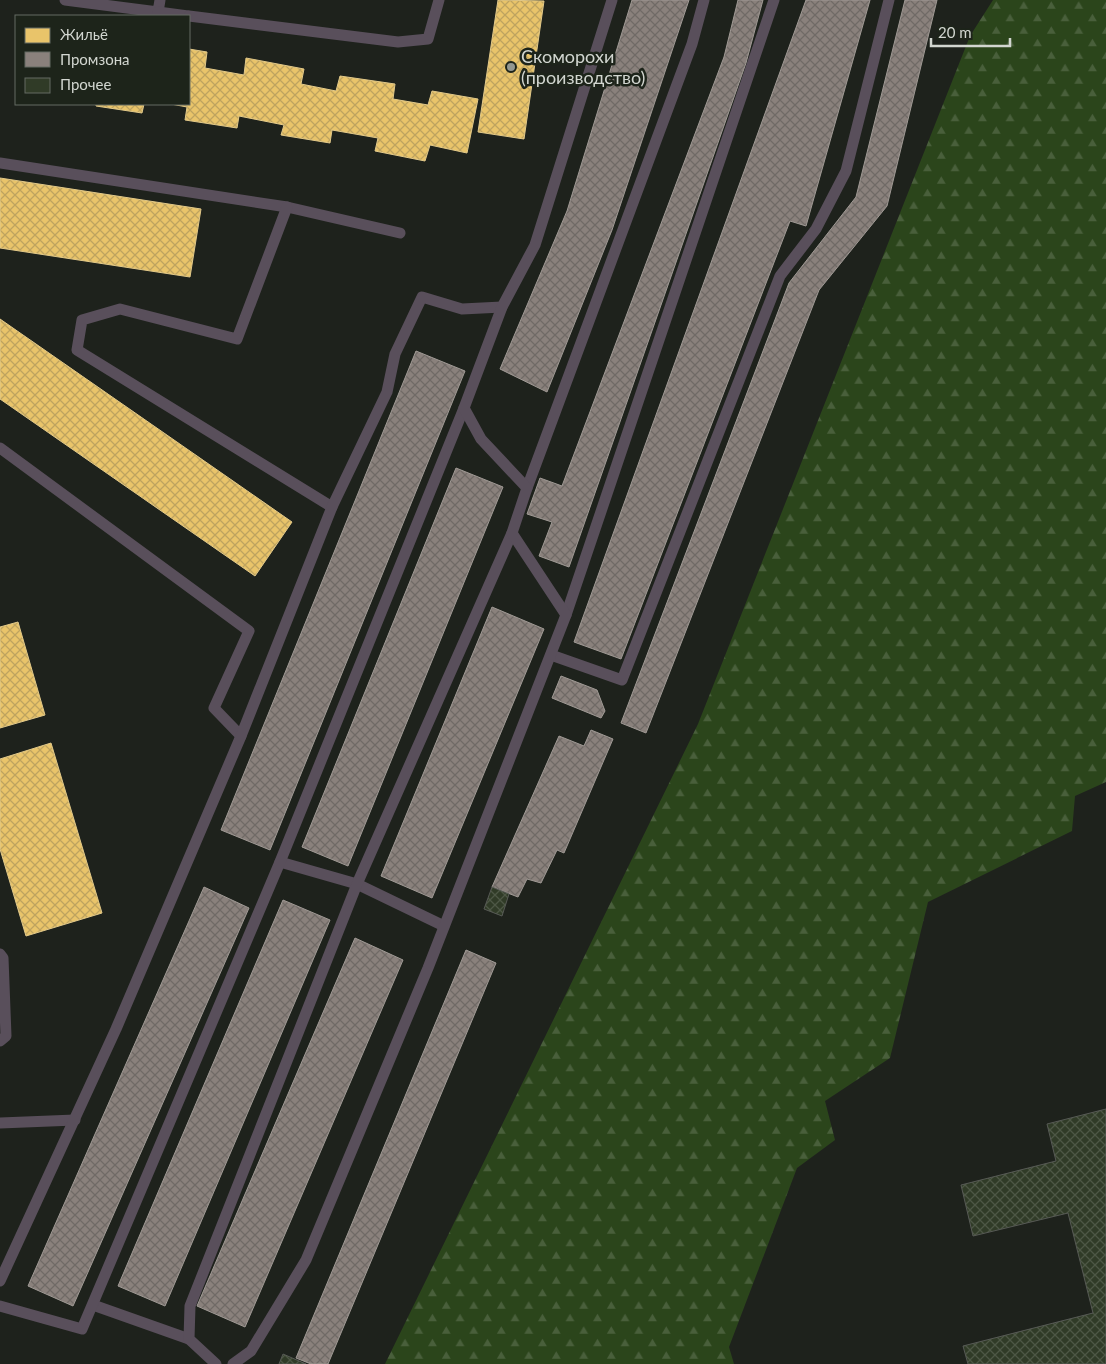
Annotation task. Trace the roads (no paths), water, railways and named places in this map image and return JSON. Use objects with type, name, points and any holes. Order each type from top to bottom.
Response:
[{"type":"lane","points":[[65,0],[180,15]]},
{"type":"lane","points":[[158,12],[160,0]]},
{"type":"lane","points":[[190,16],[398,42],[428,39],[439,0]]},
{"type":"lane","points":[[0,1306],[82,1329],[280,862],[464,408],[502,307],[535,245],[612,0]]},
{"type":"lane","points":[[189,1339],[190,1306],[357,884],[512,533],[688,53],[704,0]]},
{"type":"lane","points":[[233,1364],[251,1351],[306,1260],[444,926],[566,615],[774,0]]},
{"type":"lane","points":[[551,655],[622,680],[780,276],[816,229],[846,171],[889,0]]},
{"type":"lane","points":[[0,162],[287,208],[400,233]]},
{"type":"lane","points":[[287,208],[237,338],[120,309],[82,320],[77,350],[332,507]]},
{"type":"lane","points":[[0,1281],[116,1029],[241,736],[332,507],[386,392],[395,354],[422,297],[462,309],[502,307]]},
{"type":"lane","points":[[464,408],[480,439],[527,488]]},
{"type":"lane","points":[[0,448],[249,631],[214,708],[241,736]]},
{"type":"lane","points":[[512,533],[566,615]]},
{"type":"lane","points":[[280,862],[357,884],[444,926]]},
{"type":"lane","points":[[0,954],[3,958],[6,1036],[0,1041]]},
{"type":"lane","points":[[0,1124],[75,1120]]},
{"type":"lane","points":[[93,1304],[189,1339],[216,1364]]},
{"type":"place","name":"Скоморохи (производство)","points":[[511,67]]}]
